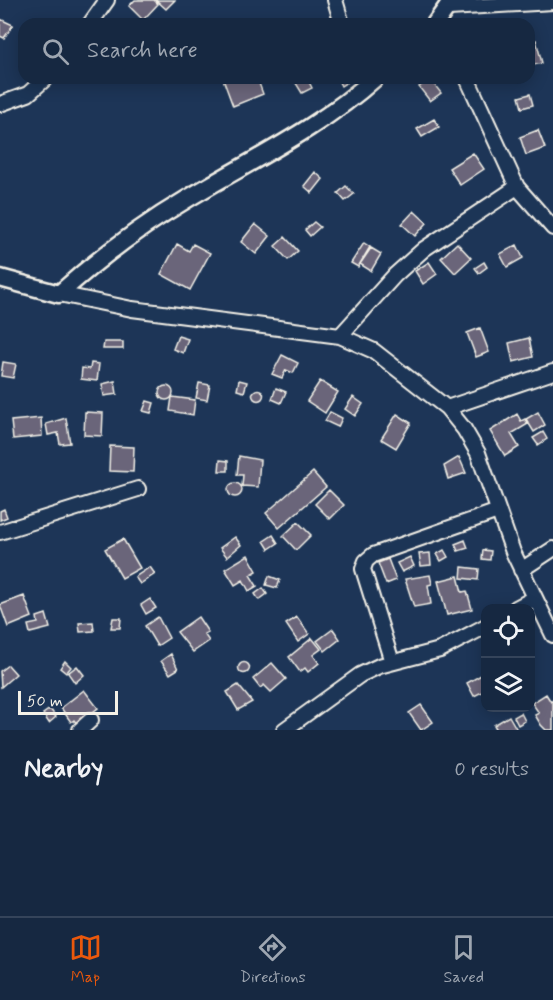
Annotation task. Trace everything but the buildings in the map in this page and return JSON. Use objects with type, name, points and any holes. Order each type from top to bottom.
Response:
[{"type":"street","points":[[94,18],[107,0]]},
{"type":"street","points":[[335,0],[340,18]]},
{"type":"street","points":[[444,15],[553,2]]},
{"type":"street","points":[[0,104],[28,94],[39,84]]},
{"type":"street","points":[[59,294],[109,249],[185,200],[301,131],[365,84]]},
{"type":"street","points":[[470,84],[517,187],[553,228]]},
{"type":"street","points":[[340,336],[395,275],[424,249],[517,187]]},
{"type":"street","points":[[0,278],[59,294],[132,309],[340,336],[374,351],[447,408],[478,453],[521,570],[553,635]]},
{"type":"street","points":[[447,408],[553,372]]},
{"type":"street","points":[[0,532],[138,489]]},
{"type":"street","points":[[392,662],[363,569],[366,561],[373,555],[498,511]]},
{"type":"street","points":[[521,570],[553,549]]},
{"type":"street","points":[[525,604],[535,598]]},
{"type":"street","points":[[284,730],[360,675],[392,662],[440,650],[481,629]]},
{"type":"street","points":[[80,730],[91,720]]}]
